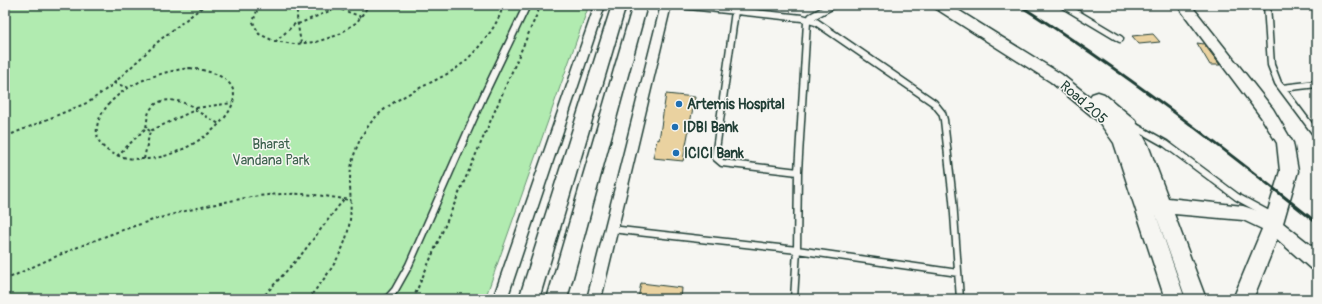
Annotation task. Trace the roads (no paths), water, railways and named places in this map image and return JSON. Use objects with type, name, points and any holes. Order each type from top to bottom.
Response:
[{"type":"street","points":[[500,299],[600,5]]},
{"type":"street","points":[[529,299],[619,5]]},
{"type":"street","points":[[557,299],[640,5]]},
{"type":"street","points":[[594,299],[666,5]]},
{"type":"street","name":"Road 205","points":[[940,5],[1056,78],[1105,118],[1122,141],[1175,299]]},
{"type":"street","name":"Road 205","points":[[963,5],[1067,73],[1129,124],[1140,145],[1196,299]]},
{"type":"street","points":[[1184,5],[1267,113],[1285,142],[1289,171],[1274,221],[1243,299]]},
{"type":"street","points":[[1143,204],[1243,213],[1274,221],[1317,262]]},
{"type":"lane","points":[[387,299],[395,290],[409,265],[483,97],[527,5]]},
{"type":"lane","points":[[680,5],[735,11],[744,8],[808,19],[816,22],[934,103],[942,113],[944,120],[953,200],[960,299]]},
{"type":"lane","points":[[808,19],[833,5]]},
{"type":"lane","points":[[1063,5],[1120,39]]},
{"type":"lane","points":[[1267,5],[1271,65],[1282,88],[1317,135]]},
{"type":"lane","points":[[735,11],[715,157],[722,163],[798,172]]},
{"type":"lane","points":[[794,299],[797,250],[798,172],[808,19]]},
{"type":"lane","points":[[1282,88],[1317,84]]},
{"type":"lane","points":[[1129,124],[1166,144],[1237,197],[1274,221]]},
{"type":"lane","points":[[611,229],[797,250],[958,273]]},
{"type":"railway","points":[[1019,5],[1096,56],[1171,110],[1317,223]]},
{"type":"place","name":"Artemis Hospital","points":[[679,104]]},
{"type":"place","name":"IDBI Bank","points":[[675,127]]},
{"type":"place","name":"ICICI Bank","points":[[676,153]]},
{"type":"park label","name":"Bharat Vandana Park","points":[[271,152]]}]
